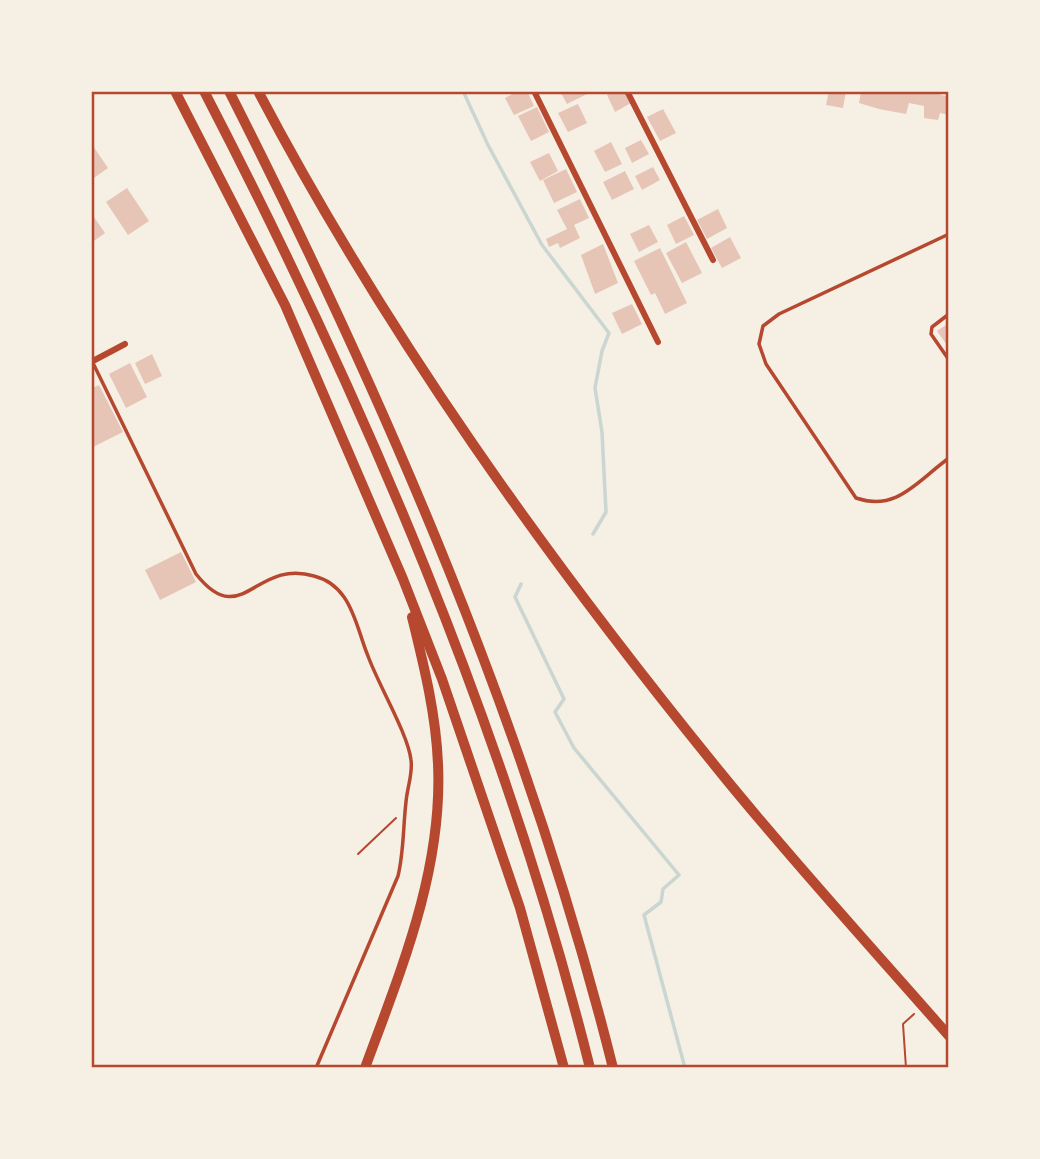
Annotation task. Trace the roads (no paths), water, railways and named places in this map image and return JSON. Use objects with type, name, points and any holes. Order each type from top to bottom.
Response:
[{"type":"highway","points":[[204,91],[335,358],[439,601],[530,860],[590,1068]]},
{"type":"highway","points":[[229,91],[331,297],[456,586],[550,853],[613,1068]]},
{"type":"main road","points":[[175,91],[285,305],[403,579],[442,679],[520,908],[564,1068]]},
{"type":"main road","points":[[258,91],[354,264],[509,498],[722,773],[949,1036]]},
{"type":"main road","points":[[365,1068],[419,912],[431,862],[437,813],[438,765],[430,692],[403,579]]},
{"type":"street","points":[[534,91],[657,342]]},
{"type":"street","points":[[626,91],[713,260]]},
{"type":"street","points":[[91,362],[125,344]]},
{"type":"lane","points":[[948,459],[895,499],[875,505],[856,498],[766,364],[759,344],[763,326],[779,314],[949,234]]},
{"type":"lane","points":[[949,314],[932,327],[931,334],[949,360]]},
{"type":"lane","points":[[91,362],[196,574],[207,588],[219,597],[230,598],[268,578],[295,572],[315,576],[342,593],[349,604],[411,760],[405,810],[404,853],[398,876],[316,1068]]},
{"type":"waterway","points":[[463,91],[488,145],[542,245],[609,333],[602,351],[595,388],[602,432],[606,512],[593,534]]},
{"type":"waterway","points":[[521,584],[515,597],[564,699],[555,712],[574,748],[679,875],[663,889],[661,902],[644,915],[685,1068]]}]
